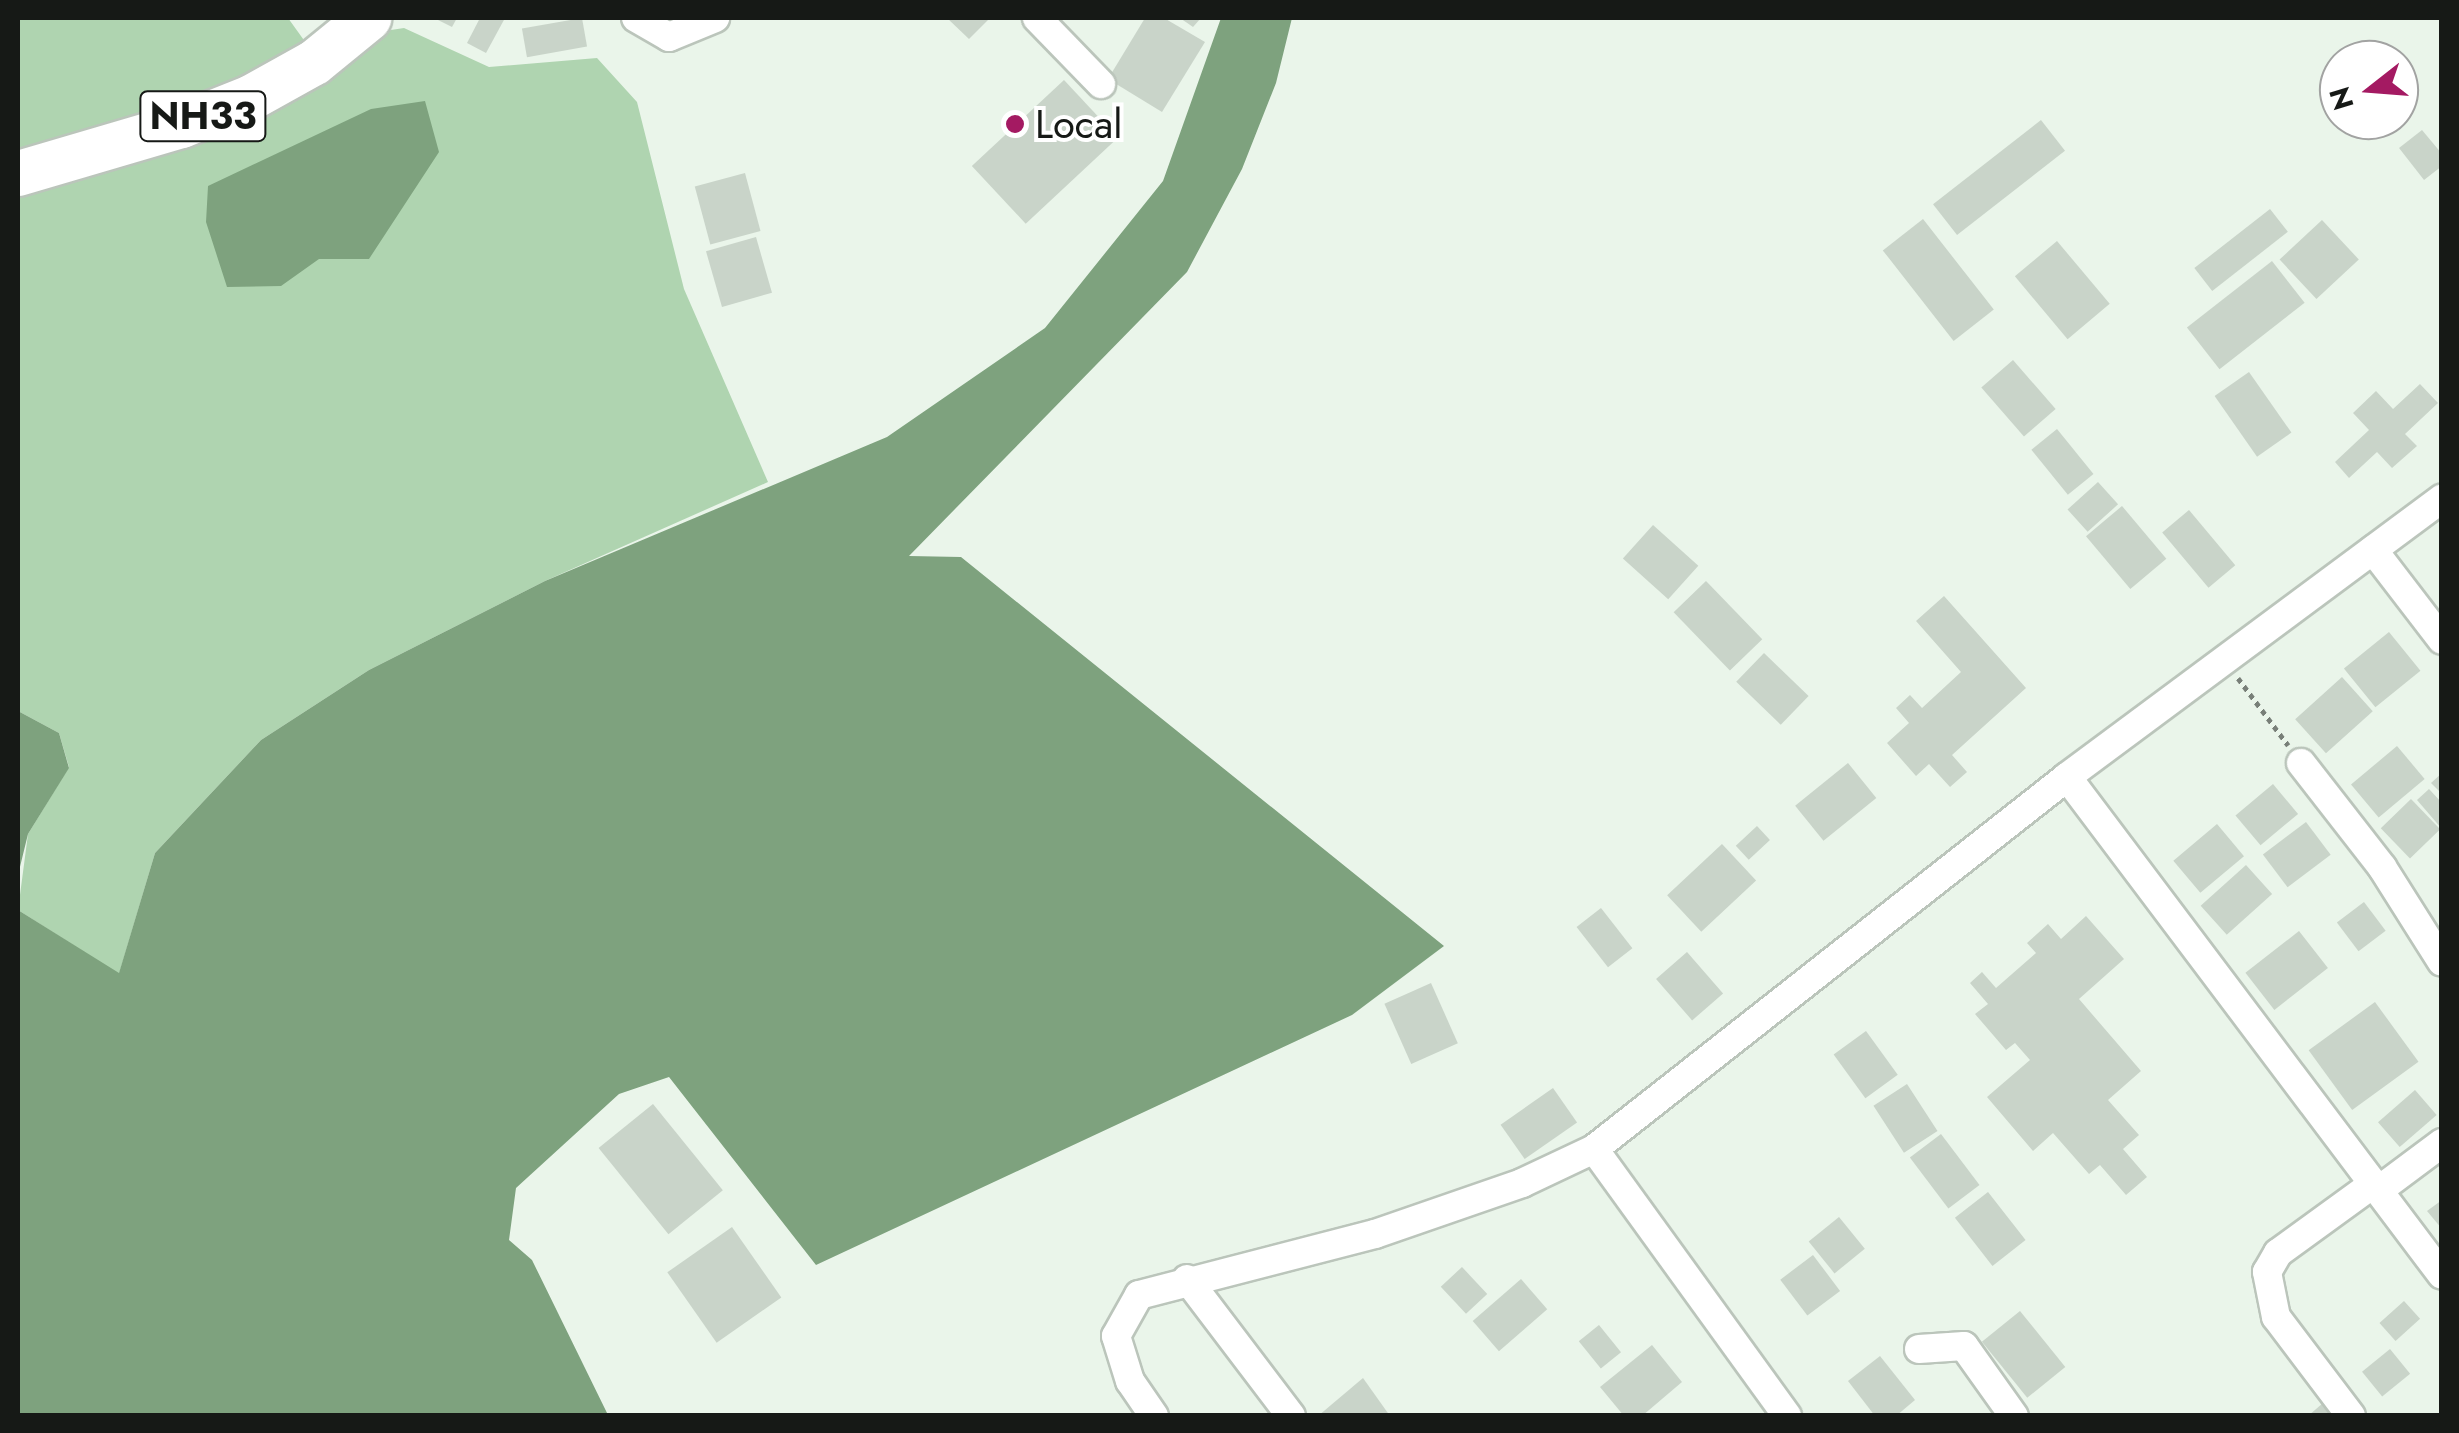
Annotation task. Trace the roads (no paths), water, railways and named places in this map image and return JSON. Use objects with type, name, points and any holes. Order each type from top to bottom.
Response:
[{"type":"highway","name":"NH33","points":[[18,174],[181,125],[251,97],[314,62],[368,18]]},
{"type":"street","points":[[636,18],[669,37],[716,18]]},
{"type":"street","points":[[1037,18],[1101,84]]},
{"type":"street","points":[[1154,1416],[1130,1381],[1116,1336],[1138,1294],[1376,1234],[1522,1183],[1594,1149],[2067,777],[2442,500]]},
{"type":"street","points":[[2373,550],[2442,640]]},
{"type":"street","points":[[2302,764],[2382,867],[2442,962]]},
{"type":"street","points":[[2067,777],[2442,1275]]},
{"type":"street","points":[[2350,1416],[2276,1317],[2267,1272],[2278,1252],[2442,1143]]},
{"type":"street","points":[[1594,1149],[1787,1416]]},
{"type":"street","points":[[1186,1280],[1292,1416]]},
{"type":"street","points":[[1919,1349],[1964,1346],[2014,1416]]},
{"type":"place","name":"Local","points":[[1015,124]]}]
